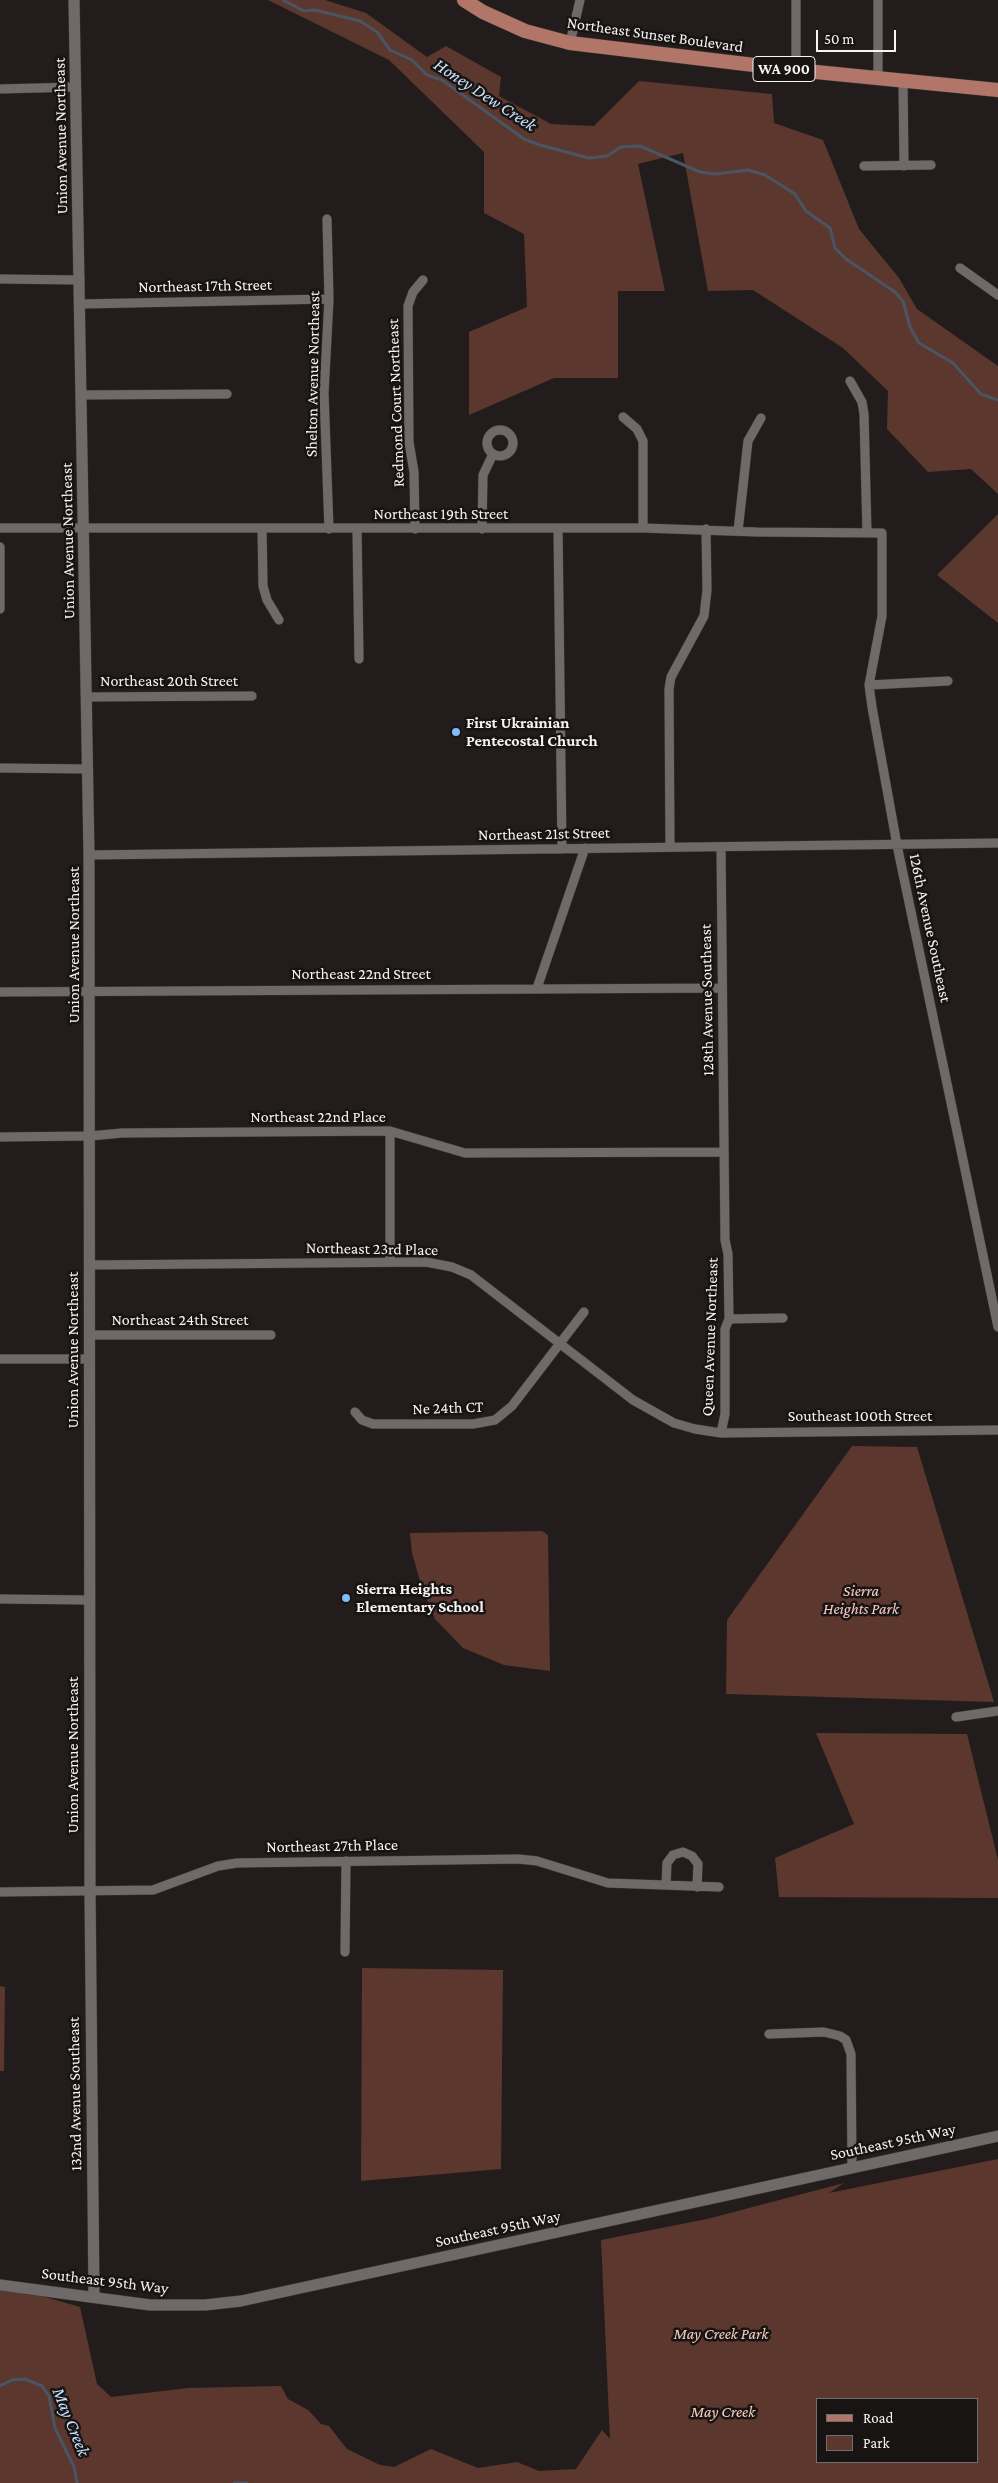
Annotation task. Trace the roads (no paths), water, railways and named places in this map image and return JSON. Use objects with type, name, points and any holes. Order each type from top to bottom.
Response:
[{"type":"main road","name":"Northeast Sunset Boulevard","points":[[464,0],[483,12],[525,30],[570,43],[796,70],[998,90]]},
{"type":"street","name":"Union Avenue Northeast","points":[[74,0],[81,304],[89,855],[90,1891]]},
{"type":"street","points":[[570,43],[580,0]]},
{"type":"street","points":[[796,0],[796,70]]},
{"type":"street","points":[[878,0],[878,77]]},
{"type":"street","points":[[903,80],[904,166]]},
{"type":"street","points":[[0,88],[76,88]]},
{"type":"street","points":[[864,166],[931,165]]},
{"type":"street","name":"Shelton Avenue Northeast","points":[[327,219],[329,299],[324,393],[329,529]]},
{"type":"street","points":[[960,268],[998,295]]},
{"type":"street","points":[[0,279],[80,280]]},
{"type":"street","name":"Redmond Court Northeast","points":[[415,529],[414,472],[409,442],[408,306],[413,292],[423,280]]},
{"type":"street","name":"Northeast 17th Street","points":[[81,304],[329,299]]},
{"type":"street","points":[[850,381],[862,402],[864,414],[867,533]]},
{"type":"street","points":[[81,395],[227,394]]},
{"type":"street","points":[[623,417],[637,429],[643,441],[644,528]]},
{"type":"street","points":[[738,531],[748,441],[761,418]]},
{"type":"street","points":[[482,529],[482,481],[485,468],[493,454]]},
{"type":"street","name":"Northeast 19th Street","points":[[0,528],[84,530],[644,528],[882,532]]},
{"type":"street","points":[[262,529],[263,586],[266,600],[279,620]]},
{"type":"street","points":[[357,529],[359,659]]},
{"type":"street","points":[[558,529],[562,849]]},
{"type":"street","points":[[670,847],[667,700],[671,678],[704,616],[707,590],[706,529]]},
{"type":"street","name":"126th Avenue Southeast","points":[[882,532],[882,616],[869,685],[897,845],[998,1327]]},
{"type":"street","points":[[0,547],[0,609]]},
{"type":"street","points":[[869,685],[948,681]]},
{"type":"street","name":"Northeast 20th Street","points":[[87,697],[252,696]]},
{"type":"street","points":[[0,768],[88,769]]},
{"type":"street","name":"Northeast 21st Street","points":[[89,855],[998,843]]},
{"type":"street","points":[[537,988],[585,848]]},
{"type":"street","name":"128th Avenue Southeast","points":[[721,848],[724,1152]]},
{"type":"street","name":"Northeast 22nd Street","points":[[0,992],[722,988]]},
{"type":"street","points":[[390,1131],[390,1261]]},
{"type":"street","name":"Northeast 22nd Place","points":[[0,1137],[90,1136],[122,1133],[390,1131],[465,1153],[724,1152]]},
{"type":"street","name":"Queen Avenue Northeast","points":[[722,1433],[725,1414],[725,1329],[729,1319],[724,1152]]},
{"type":"street","name":"Northeast 23rd Place","points":[[90,1265],[390,1261],[426,1262],[452,1267],[471,1276],[633,1400],[658,1415],[695,1429],[722,1433]]},
{"type":"street","name":"Ne 24th CT","points":[[354,1412],[362,1420],[373,1424],[473,1424],[495,1420],[512,1406],[584,1312]]},
{"type":"street","points":[[729,1319],[783,1318]]},
{"type":"street","name":"Northeast 24th Street","points":[[90,1335],[271,1335]]},
{"type":"street","points":[[0,1359],[89,1359]]},
{"type":"street","name":"Southeast 100th Street","points":[[722,1433],[998,1430]]},
{"type":"street","points":[[0,1598],[90,1600]]},
{"type":"street","points":[[956,1717],[998,1711]]},
{"type":"street","points":[[666,1885],[668,1863],[674,1855],[683,1852],[692,1856],[698,1864],[697,1887]]},
{"type":"street","name":"Northeast 27th Place","points":[[0,1892],[153,1890],[218,1866],[237,1863],[528,1859],[608,1883],[719,1887]]},
{"type":"street","points":[[345,1952],[346,1861]]},
{"type":"street","name":"132nd Avenue Southeast","points":[[90,1891],[94,2297]]},
{"type":"street","points":[[769,2034],[824,2032],[840,2036],[846,2040],[851,2054],[852,2167]]},
{"type":"street","name":"Southeast 95th Way","points":[[0,2285],[124,2302],[176,2306],[241,2301],[998,2136]]},
{"type":"waterway","name":"Honey Dew Creek","points":[[283,0],[304,11],[315,10],[360,21],[377,32],[390,50],[412,60],[427,75],[442,80],[524,139],[540,145],[589,158],[607,156],[621,147],[640,146],[700,172],[715,174],[748,170],[765,175],[795,194],[806,211],[830,228],[835,248],[846,259],[895,292],[903,301],[910,327],[919,343],[953,363],[981,394],[998,400]]},
{"type":"waterway","name":"May Creek","points":[[0,2386],[12,2380],[25,2379],[42,2386],[49,2396],[55,2428],[74,2467],[77,2483]]},
{"type":"waterway","name":"May Creek","points":[[234,2483],[247,2483]]},
{"type":"place","name":"First Ukrainian Pentecostal Church","points":[[456,732]]},
{"type":"place","name":"Sierra Heights Elementary School","points":[[346,1598]]},
{"type":"park label","name":"Sierra Heights Park","points":[[861,1600]]},
{"type":"park label","name":"May Creek Park","points":[[721,2334]]}]
